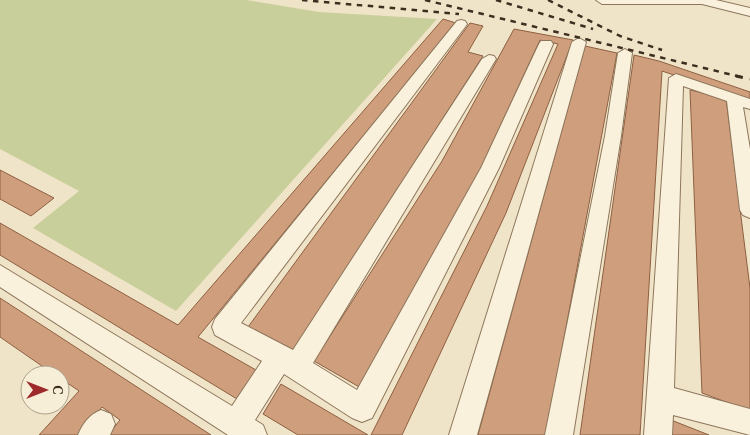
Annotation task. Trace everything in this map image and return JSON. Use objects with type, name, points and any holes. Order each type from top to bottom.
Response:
[{"type":"lane","points":[[602,0],[702,0],[750,12]]},
{"type":"lane","points":[[461,24],[224,327],[362,408],[490,168],[546,44]]},
{"type":"lane","points":[[463,435],[579,42]]},
{"type":"lane","points":[[559,435],[613,136],[625,53]]},
{"type":"lane","points":[[0,275],[244,430],[489,59]]},
{"type":"lane","points":[[658,435],[676,78],[742,101],[750,210]]},
{"type":"lane","points":[[661,398],[750,423]]},
{"type":"green space","points":[[0,0],[247,0],[319,12],[437,19],[176,311],[33,228],[79,191],[0,149]]},
{"type":"building","points":[[443,19],[456,23],[198,337],[256,370],[237,399],[0,255],[0,223],[178,325]]},
{"type":"building","points":[[470,23],[483,26],[468,52],[483,56],[293,351],[248,327]]},
{"type":"building","points":[[514,29],[573,40],[506,213],[402,435],[371,435],[487,206],[558,44],[540,40],[478,174],[361,388],[314,361],[442,161]]},
{"type":"building","points":[[585,46],[617,53],[546,435],[478,435]]},
{"type":"building","points":[[634,55],[659,61],[750,92],[750,101],[662,71],[640,435],[580,435]]},
{"type":"building","points":[[690,90],[726,98],[750,288],[750,411],[702,393]]},
{"type":"building","points":[[0,170],[54,198],[31,216],[0,199]]},
{"type":"building","points":[[0,298],[211,435],[108,435],[120,420],[102,407],[78,435],[39,435],[57,415],[70,415],[70,401],[79,391],[70,385],[70,365],[41,365],[0,337]]},
{"type":"building","points":[[281,384],[368,435],[298,435],[263,414]]},
{"type":"building","points":[[671,420],[709,435],[671,435]]},
{"type":"railway","points":[[302,0],[459,14]]},
{"type":"railway","points":[[425,0],[741,77]]},
{"type":"railway","points":[[496,0],[593,29]]},
{"type":"railway","points":[[548,0],[620,36],[662,50]]},
{"type":"railway","points":[[736,76],[750,79]]}]
